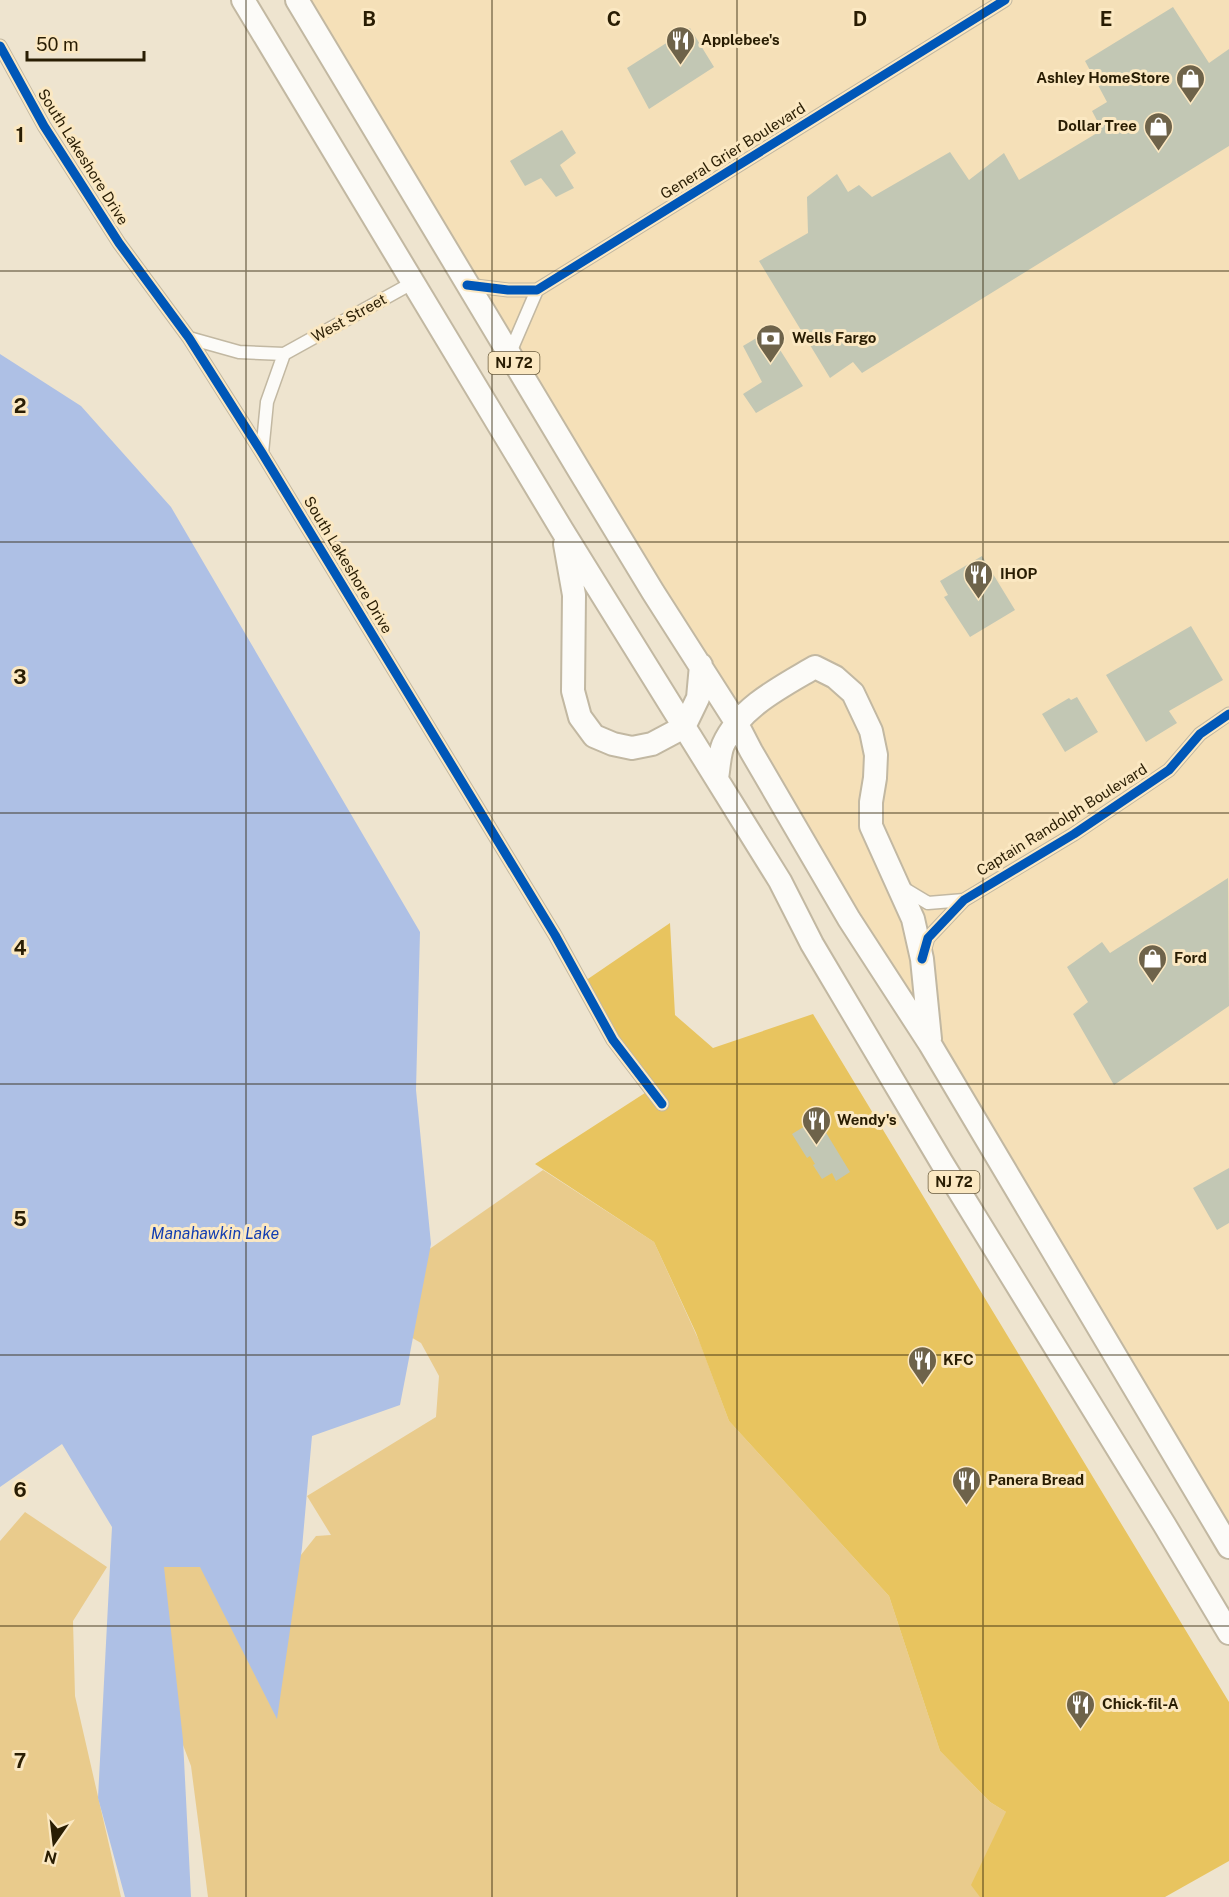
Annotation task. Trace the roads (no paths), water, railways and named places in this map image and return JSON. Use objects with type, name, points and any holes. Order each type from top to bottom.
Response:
[{"type":"highway","name":"NJ 72","points":[[243,0],[562,530],[780,881],[812,944],[942,1163],[1229,1633]]},
{"type":"highway","name":"NJ 72","points":[[297,0],[653,592],[736,722],[845,912],[930,1044],[1229,1547]]},
{"type":"highway","points":[[562,530],[574,595],[573,691],[580,717],[594,736],[613,744],[632,748],[652,744],[684,726],[698,698],[701,666]]},
{"type":"highway","points":[[717,778],[722,747],[736,722],[773,692],[815,667],[835,677],[853,693],[871,731],[876,755],[871,826],[913,919],[922,959],[930,1044]]},
{"type":"street","name":"General Grier Boulevard","points":[[537,291],[1005,0]]},
{"type":"street","name":"South Lakeshore Drive","points":[[0,46],[44,126],[119,243],[189,338],[262,453],[555,935],[613,1040],[662,1104]]},
{"type":"street","name":"West Street","points":[[284,354],[414,282]]},
{"type":"street","points":[[467,285],[537,291],[509,355]]},
{"type":"street","points":[[189,338],[239,352],[284,354],[267,402],[262,453]]},
{"type":"street","name":"Captain Randolph Boulevard","points":[[922,959],[928,938],[964,900],[1074,834],[1169,770],[1200,734],[1229,714]]},
{"type":"street","name":"Captain Randolph Boulevard","points":[[896,883],[928,903],[964,900]]},
{"type":"water","name":"Manahawkin Lake","points":[[0,354],[81,406],[171,507],[420,932],[416,1090],[431,1244],[400,1405],[312,1436],[302,1548],[277,1719],[200,1567],[164,1567],[183,1740],[191,1897],[125,1897],[98,1798],[112,1527],[62,1444],[0,1487]]},
{"type":"place","name":"Applebee's","points":[[680,66]]},
{"type":"place","name":"Ashley HomeStore","points":[[1191,104]]},
{"type":"place","name":"Dollar Tree","points":[[1158,152]]},
{"type":"place","name":"Wells Fargo","points":[[771,364]]},
{"type":"place","name":"IHOP","points":[[979,600]]},
{"type":"place","name":"Ford","points":[[1153,984]]},
{"type":"place","name":"Wendy's","points":[[816,1146]]},
{"type":"place","name":"KFC","points":[[922,1386]]},
{"type":"place","name":"Panera Bread","points":[[967,1506]]},
{"type":"place","name":"Chick-fil-A","points":[[1081,1730]]}]
